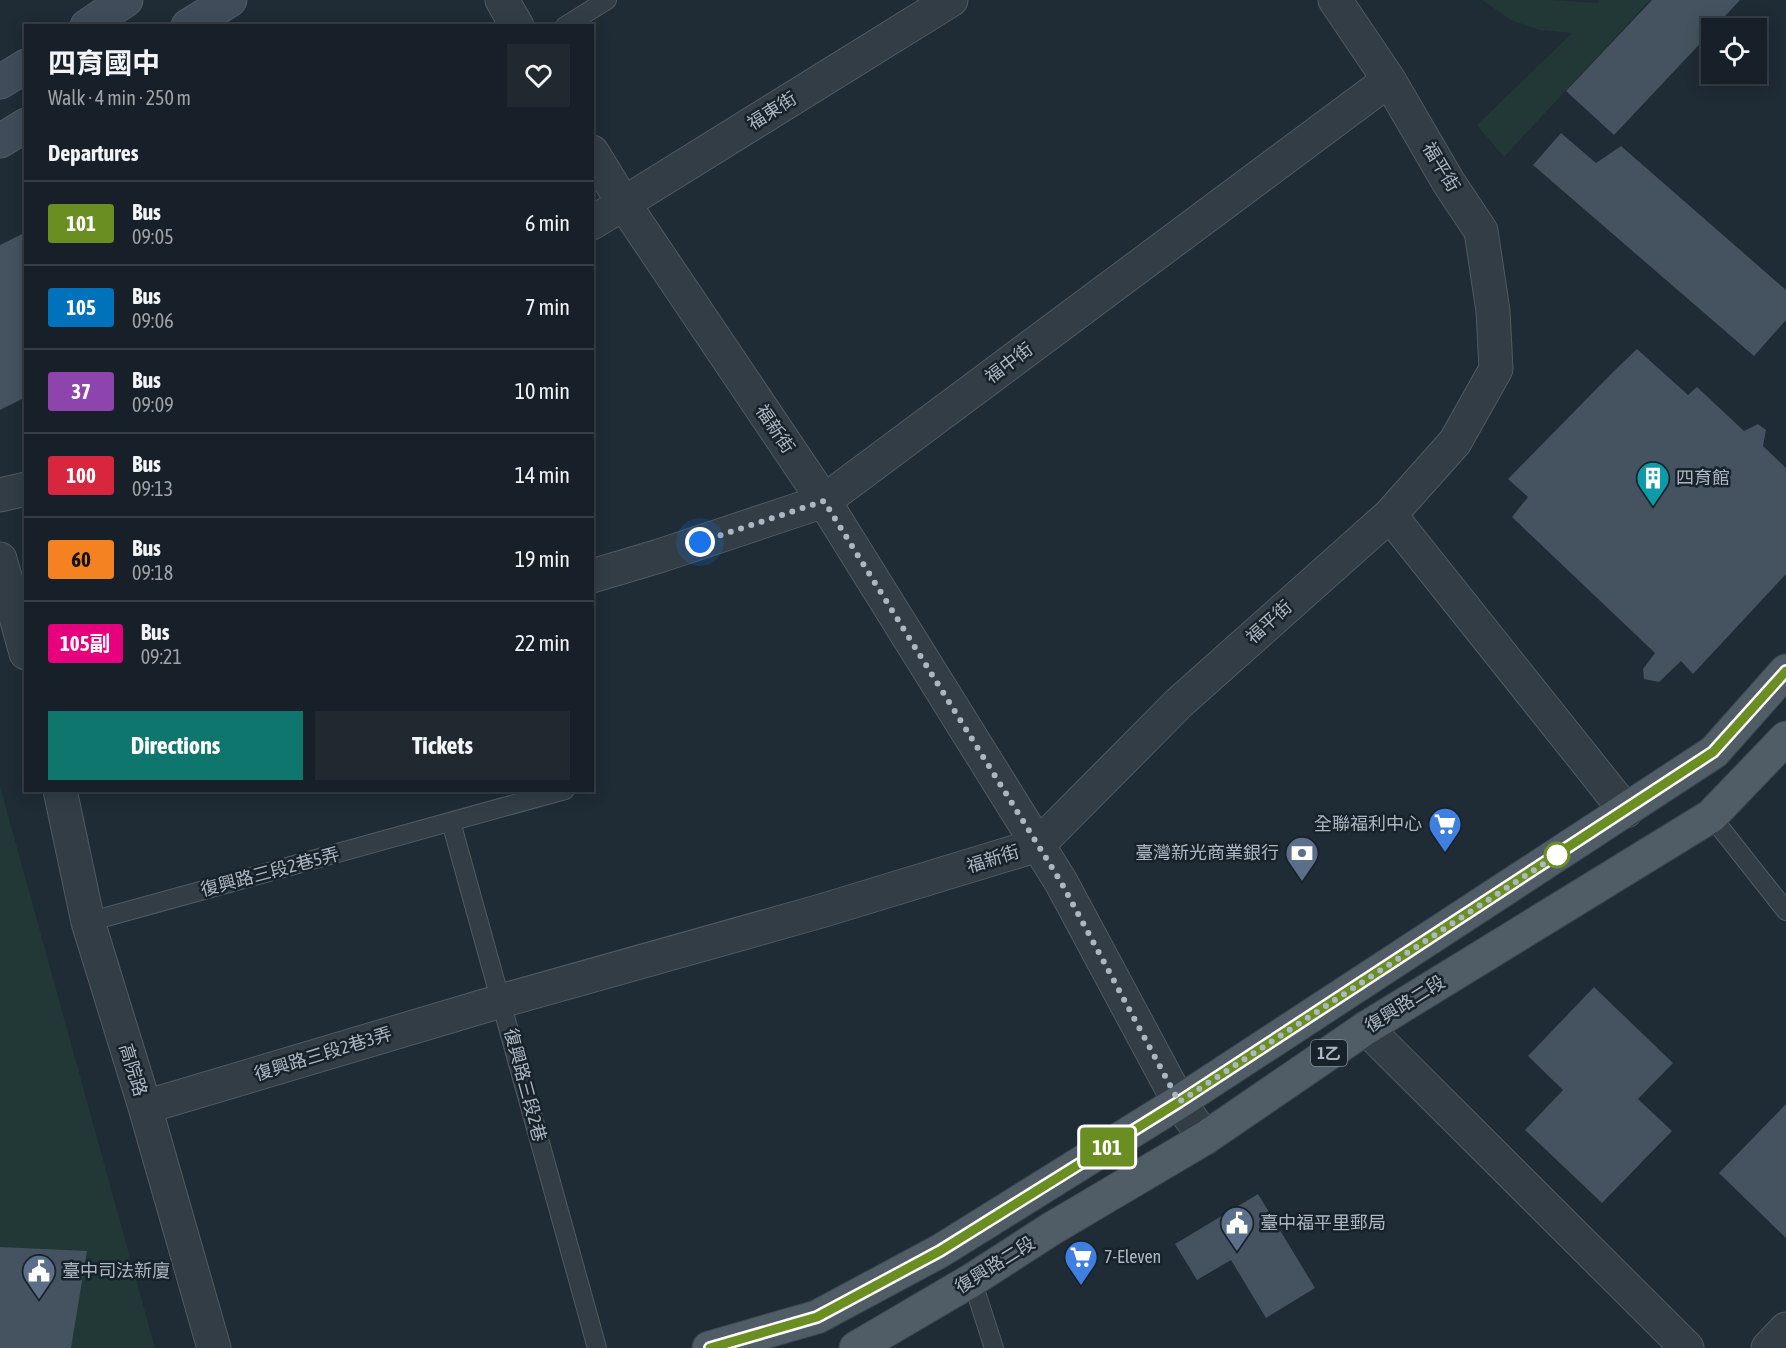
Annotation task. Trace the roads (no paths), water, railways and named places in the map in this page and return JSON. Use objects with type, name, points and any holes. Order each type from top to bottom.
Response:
[{"type":"main road","name":"1乙","points":[[710,1348],[817,1317],[940,1251],[1179,1102],[1713,752],[1786,671]]},
{"type":"main road","name":"復興路二段","points":[[856,1348],[1205,1138],[1366,1028],[1711,816],[1786,738]]},
{"type":"street","points":[[90,24],[126,0]]},
{"type":"street","points":[[192,24],[230,0]]},
{"type":"street","points":[[502,0],[516,24]]},
{"type":"street","name":"福東街","points":[[594,222],[951,0]]},
{"type":"street","name":"福平街","points":[[1038,845],[1180,702],[1390,515],[1455,442],[1496,369],[1493,311],[1481,231],[1449,183],[1389,80],[1335,0]]},
{"type":"street","points":[[0,82],[24,67]]},
{"type":"street","name":"福中街","points":[[594,575],[824,501],[1389,80]]},
{"type":"street","points":[[0,141],[24,126]]},
{"type":"street","name":"福新街","points":[[501,1001],[821,911],[1038,845],[824,501],[624,204],[594,155]]},
{"type":"street","points":[[0,495],[24,489]]},
{"type":"street","points":[[1390,515],[1626,810]]},
{"type":"street","points":[[0,559],[24,646]]},
{"type":"street","name":"高院路","points":[[60,792],[88,922],[145,1107],[214,1348]]},
{"type":"street","points":[[1038,845],[1061,882],[1179,1102],[1205,1138]]},
{"type":"street","name":"復興路三段2巷3弄","points":[[145,1107],[501,1001]]},
{"type":"street","points":[[1366,1028],[1687,1348]]},
{"type":"street","points":[[1768,1348],[1786,1329]]},
{"type":"lane","points":[[568,24],[607,0]]},
{"type":"lane","name":"復興路三段2巷5弄","points":[[88,922],[558,792]]},
{"type":"lane","points":[[1711,816],[1786,911]]},
{"type":"lane","name":"復興路三段2巷","points":[[451,822],[597,1348]]},
{"type":"lane","points":[[972,1280],[994,1348]]},
{"type":"place","name":"四育館","points":[[1653,507]]},
{"type":"place","name":"全聯福利中心","points":[[1445,853]]},
{"type":"place","name":"臺灣新光商業銀行","points":[[1302,882]]},
{"type":"place","name":"臺中福平里郵局","points":[[1237,1252]]},
{"type":"place","name":"7-Eleven","points":[[1081,1286]]},
{"type":"place","name":"臺中司法新廈","points":[[39,1300]]}]
